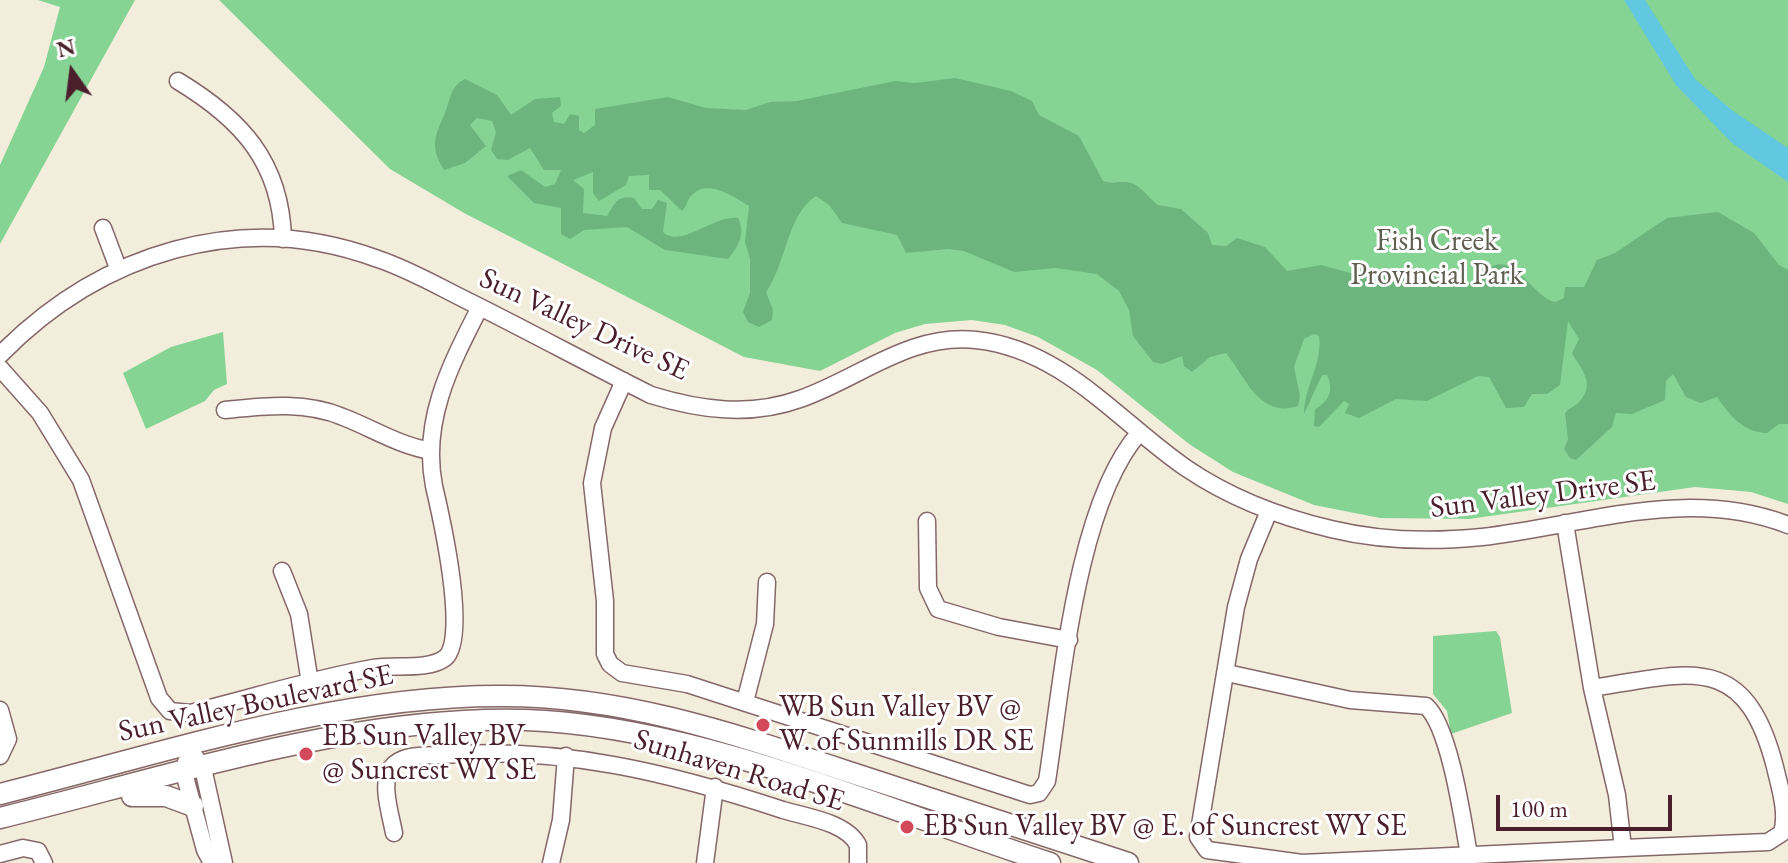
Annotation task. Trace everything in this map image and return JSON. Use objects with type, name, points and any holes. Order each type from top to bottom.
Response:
[{"type":"main road","name":"Sun Valley Boulevard SE","points":[[0,794],[328,714],[403,701],[500,696],[586,701],[661,714],[731,732],[1128,863]]},
{"type":"main road","name":"Sun Valley Boulevard SE","points":[[0,818],[339,736],[414,724],[515,720],[595,726],[665,739],[732,758],[1050,863]]},
{"type":"main road","points":[[80,799],[154,794],[193,806]]},
{"type":"street","points":[[178,81],[224,113],[261,155],[276,187],[283,239]]},
{"type":"street","points":[[103,228],[118,268]]},
{"type":"street","name":"Sun Valley Drive SE","points":[[0,355],[56,305],[118,268],[158,254],[207,243],[283,239],[377,258],[651,395],[698,408],[761,408],[816,393],[910,347],[941,340],[973,340],[1013,348],[1058,370],[1102,399],[1190,470],[1269,511],[1336,530],[1409,539],[1485,536],[1682,506],[1735,509],[1788,525]]},
{"type":"street","points":[[0,368],[40,413],[81,480],[159,698],[168,708],[190,713],[375,667],[433,663],[452,649],[449,556],[431,451],[435,409],[443,383],[480,307]]},
{"type":"street","points":[[624,381],[603,428],[592,483],[605,601],[607,660],[622,673],[687,684],[1035,795],[1047,781],[1069,640],[1098,504],[1114,468],[1140,432]]},
{"type":"street","points":[[225,410],[264,406],[309,407],[340,415],[397,443],[431,451]]},
{"type":"street","points":[[1269,511],[1249,559],[1236,607],[1198,833],[1200,843],[1207,850],[1302,863],[1768,842],[1782,833],[1786,811],[1764,726],[1753,707],[1733,688],[1706,676],[1683,674],[1592,688]]},
{"type":"street","points":[[927,521],[928,588],[938,609],[999,627],[1069,640]]},
{"type":"street","points":[[1565,523],[1592,688],[1612,766],[1623,848]]},
{"type":"street","points":[[282,571],[299,614],[310,683]]},
{"type":"street","points":[[745,702],[765,624],[767,582]]},
{"type":"street","points":[[1227,673],[1313,694],[1350,700],[1421,703],[1430,709],[1454,778],[1469,855]]},
{"type":"street","points":[[0,710],[8,739],[0,756]]},
{"type":"street","points":[[188,747],[224,863]]},
{"type":"street","name":"Sunhaven Road SE","points":[[394,833],[387,779],[391,767],[408,758],[461,753],[566,756],[645,769],[715,787],[847,831],[858,845],[858,863]]},
{"type":"street","points":[[551,863],[561,820],[566,756]]},
{"type":"street","points":[[193,771],[193,806],[205,850],[212,863]]},
{"type":"street","points":[[705,863],[715,787]]},
{"type":"street","points":[[0,854],[28,848],[38,851],[44,863]]},
{"type":"green space","points":[[38,0],[135,0],[0,244],[0,165],[44,67],[60,7]]},
{"type":"green space","name":"Fish Creek Provincial Park","points":[[219,0],[1788,0],[1788,504],[1751,492],[1695,487],[1469,519],[1380,518],[1314,505],[1233,472],[1189,444],[1097,370],[1038,337],[1005,325],[972,320],[925,324],[895,333],[820,371],[744,357],[464,213],[390,169]]},
{"type":"green space","points":[[955,78],[1011,91],[1032,101],[1039,115],[1079,136],[1103,181],[1129,182],[1158,205],[1181,209],[1208,233],[1212,245],[1226,246],[1237,238],[1265,247],[1287,271],[1321,265],[1358,275],[1371,269],[1435,278],[1455,285],[1475,283],[1490,268],[1501,264],[1517,271],[1539,293],[1555,302],[1564,298],[1565,287],[1584,287],[1597,260],[1615,253],[1667,218],[1718,212],[1754,233],[1779,265],[1788,270],[1788,424],[1779,424],[1767,433],[1751,430],[1732,416],[1717,397],[1701,403],[1686,397],[1673,374],[1666,381],[1665,400],[1632,414],[1616,413],[1612,427],[1576,460],[1570,458],[1564,449],[1568,439],[1565,413],[1585,394],[1587,382],[1572,353],[1579,339],[1568,321],[1560,385],[1547,394],[1532,394],[1524,407],[1506,408],[1489,377],[1478,376],[1427,401],[1396,399],[1359,418],[1345,413],[1349,404],[1344,401],[1319,427],[1314,426],[1315,409],[1324,403],[1330,391],[1327,375],[1322,375],[1304,414],[1320,346],[1319,336],[1314,334],[1304,339],[1294,367],[1300,396],[1298,406],[1273,406],[1254,393],[1226,353],[1210,357],[1192,372],[1184,366],[1182,356],[1162,364],[1153,362],[1133,336],[1129,310],[1119,291],[1097,274],[1056,268],[1014,272],[964,251],[948,249],[906,253],[897,235],[842,223],[829,205],[816,196],[799,215],[766,292],[773,310],[772,320],[759,327],[748,322],[743,312],[750,293],[750,259],[745,242],[749,206],[736,198],[706,188],[692,195],[682,211],[660,190],[649,190],[649,175],[629,176],[626,185],[599,201],[593,193],[593,172],[573,180],[584,189],[583,213],[607,216],[617,201],[624,198],[634,198],[642,209],[652,209],[658,200],[667,203],[663,232],[670,236],[688,234],[719,221],[738,218],[740,240],[728,259],[665,250],[627,227],[584,230],[570,239],[561,234],[561,208],[534,203],[507,176],[521,170],[545,187],[555,184],[561,170],[544,170],[530,148],[508,160],[497,159],[491,150],[496,132],[492,121],[477,118],[470,125],[486,146],[465,163],[444,170],[436,151],[436,135],[452,93],[458,83],[465,79],[497,95],[511,115],[535,99],[560,97],[561,106],[552,113],[554,122],[564,124],[570,114],[579,116],[579,130],[584,133],[595,125],[595,109],[668,97],[706,108],[746,110],[770,102],[797,101],[895,81],[915,83]]},
{"type":"green space","points":[[223,332],[227,384],[214,390],[205,401],[146,429],[123,373],[171,347]]},
{"type":"green space","points":[[1496,631],[1500,637],[1512,713],[1451,734],[1447,711],[1433,694],[1433,636]]},
{"type":"water","points":[[1624,0],[1645,0],[1695,79],[1733,111],[1788,148],[1788,182],[1732,143],[1676,85]]},
{"type":"place","name":"WB Sun Valley BV @ W. of Sunmills DR SE","points":[[763,725]]},
{"type":"place","name":"EB Sun Valley BV @ Suncrest WY SE","points":[[306,754]]},
{"type":"place","name":"EB Sun Valley BV @ E. of Suncrest WY SE","points":[[907,827]]}]
